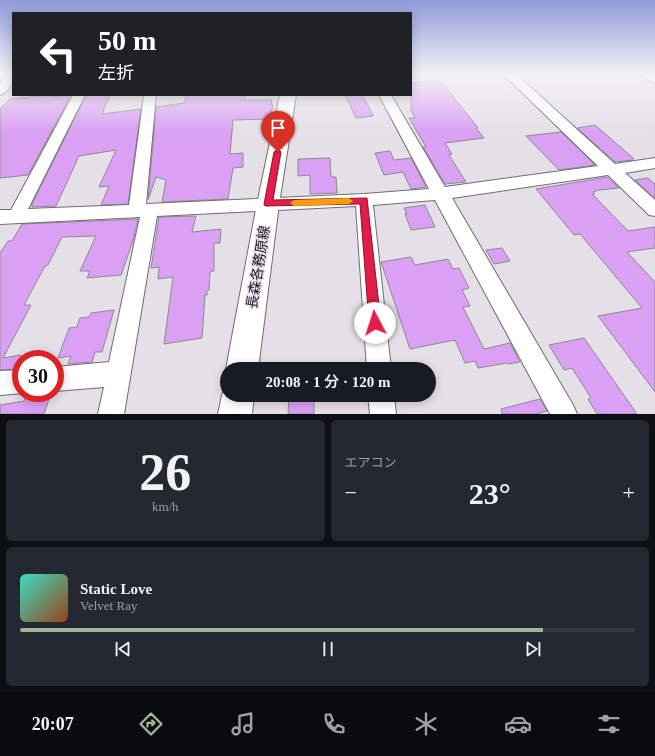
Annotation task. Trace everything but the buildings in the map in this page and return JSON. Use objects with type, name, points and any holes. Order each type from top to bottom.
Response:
[{"type":"main road","name":"長森各務原線","points":[[243,362],[268,204],[288,96]]},
{"type":"main road","points":[[235,414],[237,402]]},
{"type":"street","points":[[531,94],[655,210]]},
{"type":"street","points":[[8,216],[78,96]]},
{"type":"street","points":[[111,414],[119,373],[143,209],[150,96]]},
{"type":"street","points":[[386,96],[564,414]]},
{"type":"street","points":[[8,216],[364,200],[441,194],[655,163]]},
{"type":"street","points":[[364,200],[378,362]]},
{"type":"street","points":[[64,378],[119,373]]},
{"type":"street","points":[[0,384],[12,383]]},
{"type":"street","points":[[382,402],[383,414]]},
{"type":"slow traffic","points":[[294,203],[349,201]]},
{"type":"route","points":[[278,152],[268,204],[364,200],[375,323]]}]
